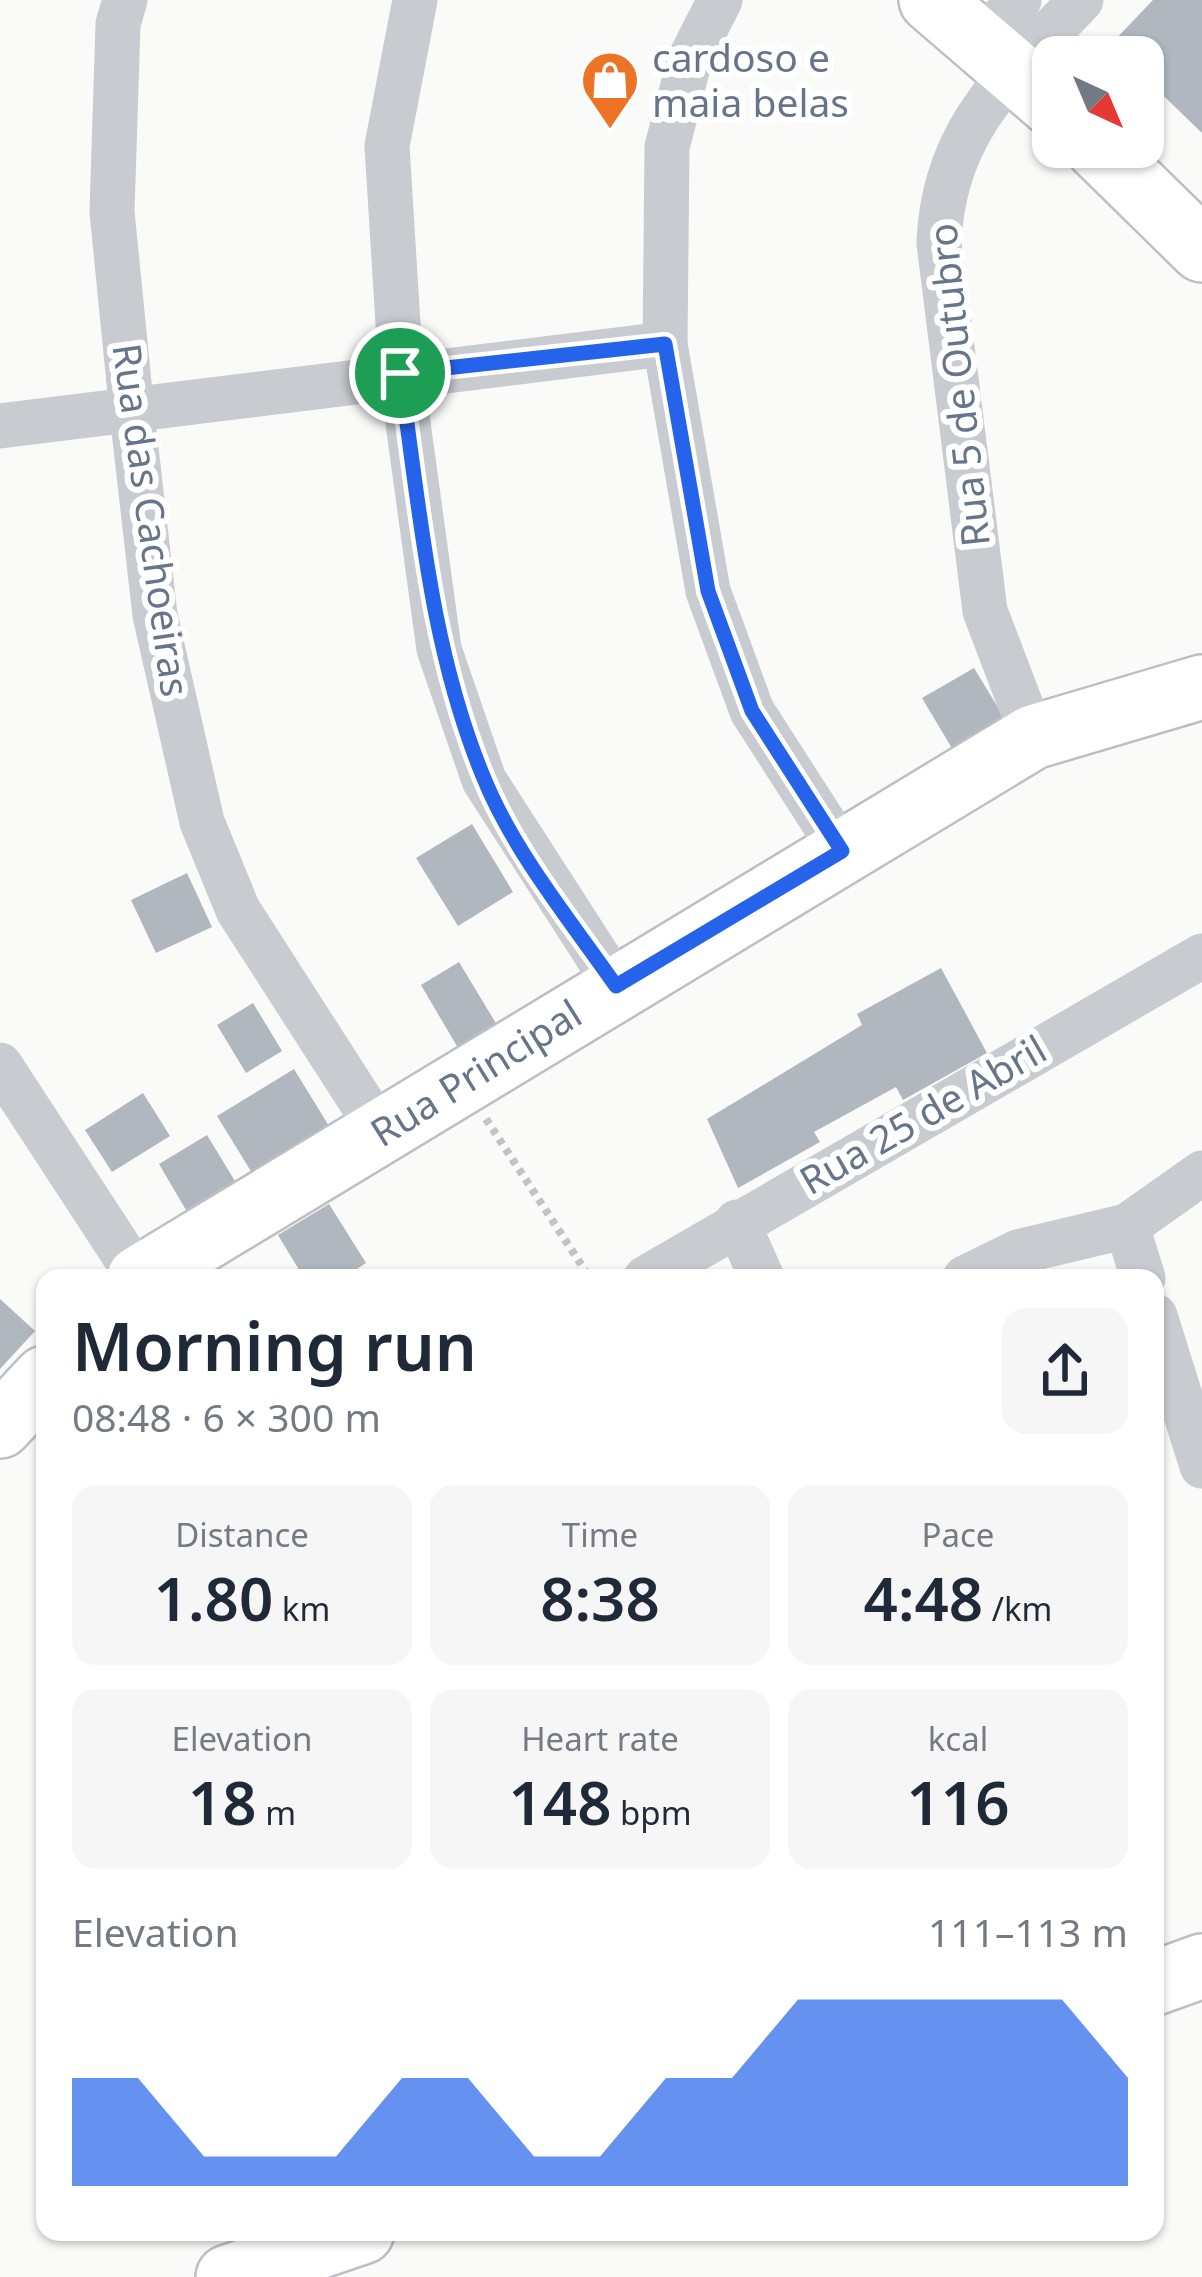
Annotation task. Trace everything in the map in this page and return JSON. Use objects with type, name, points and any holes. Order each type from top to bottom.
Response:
[{"type":"street","name":"Rua das Cachoeiras","points":[[125,0],[118,24],[112,212],[155,615],[202,822],[238,910],[382,1134]]},
{"type":"street","points":[[415,0],[388,146],[400,373],[439,649],[484,780],[547,887],[616,986]]},
{"type":"street","points":[[721,0],[690,58],[667,147],[665,344],[708,591],[752,711],[842,851]]},
{"type":"street","points":[[932,0],[1016,55]]},
{"type":"street","name":"Rua 5 de Outubro","points":[[1033,737],[985,611],[939,243],[941,204],[955,158],[980,107],[1016,55],[1081,0]]},
{"type":"street","points":[[1118,168],[1202,250]]},
{"type":"street","points":[[0,425],[132,413],[400,373],[665,344]]},
{"type":"street","name":"Rua Principal","points":[[154,1269],[1033,737],[1202,687]]},
{"type":"street","name":"Rua 25 de Abril","points":[[661,1269],[1202,956]]},
{"type":"street","points":[[0,1065],[133,1269]]},
{"type":"street","points":[[983,1269],[1018,1252],[1127,1226],[1202,1173]]},
{"type":"street","points":[[737,1222],[758,1269]]},
{"type":"street","points":[[1127,1226],[1140,1269]]},
{"type":"street","points":[[1164,1345],[1202,1466]]},
{"type":"street","points":[[0,1426],[36,1388]]},
{"type":"street","points":[[1164,1980],[1202,1966]]},
{"type":"street","points":[[228,2277],[335,2241]]},
{"type":"path","points":[[462,1083],[584,1269]]},
{"type":"building","points":[[1153,0],[1202,0],[1202,133],[1164,96],[1164,36],[1119,36]]},
{"type":"building","points":[[974,668],[1005,719],[953,750],[922,698]]},
{"type":"building","points":[[472,824],[513,892],[458,926],[416,858]]},
{"type":"building","points":[[187,873],[212,927],[156,953],[131,900]]},
{"type":"building","points":[[459,962],[497,1025],[458,1048],[421,985]]},
{"type":"building","points":[[941,968],[987,1053],[903,1100],[896,1087],[814,1132],[820,1142],[738,1188],[707,1119],[862,1025],[857,1014]]},
{"type":"building","points":[[253,1003],[282,1051],[246,1073],[217,1025]]},
{"type":"building","points":[[294,1069],[329,1126],[252,1173],[217,1116]]},
{"type":"building","points":[[143,1093],[170,1136],[112,1172],[85,1130]]},
{"type":"building","points":[[207,1135],[235,1181],[186,1210],[159,1164]]},
{"type":"building","points":[[329,1204],[366,1263],[357,1269],[299,1269],[278,1235]]},
{"type":"building","points":[[0,1299],[35,1331],[0,1369]]},
{"type":"place","name":"cardoso e maia belas","points":[[610,131]]},
{"type":"route","points":[[665,344],[708,591],[752,711],[842,851],[616,986],[547,887],[484,780],[439,649],[400,373],[665,344]]}]
